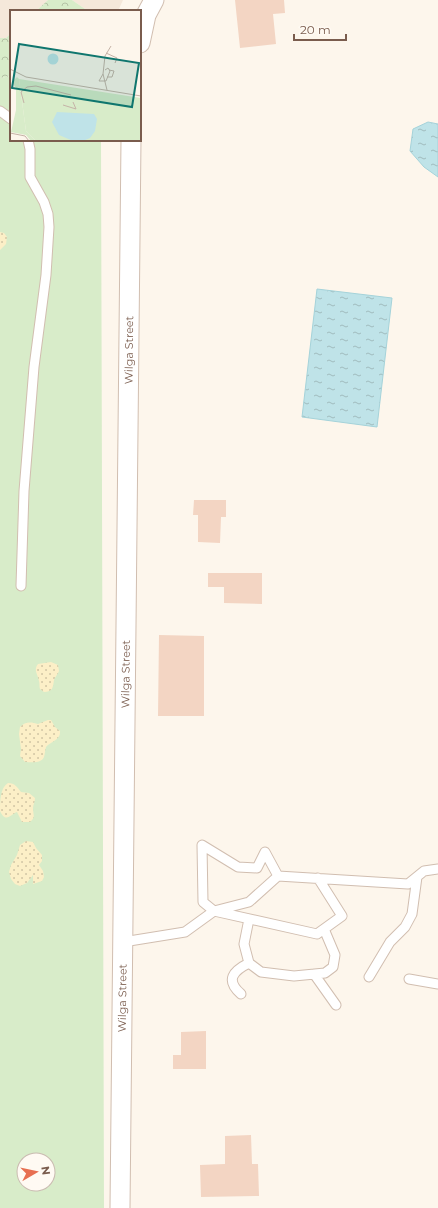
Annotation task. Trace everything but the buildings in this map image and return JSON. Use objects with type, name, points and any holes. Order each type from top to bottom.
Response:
[{"type":"street","points":[[141,38],[146,15],[154,0]]},
{"type":"street","name":"Wilga Street","points":[[120,1208],[131,141]]},
{"type":"lane","points":[[0,111],[10,118]]},
{"type":"lane","points":[[21,586],[24,491],[34,367],[46,276],[49,226],[48,214],[44,202],[30,177],[30,149],[28,141]]},
{"type":"lane","points":[[278,876],[265,852],[257,868],[238,867],[202,845],[203,902],[214,912],[317,934],[342,916],[318,878]]},
{"type":"lane","points":[[122,942],[185,932],[214,912],[249,902],[278,876],[408,884],[424,871],[438,869]]},
{"type":"lane","points":[[369,977],[390,942],[404,927],[412,914],[417,877]]},
{"type":"lane","points":[[249,919],[244,944],[249,963],[261,972],[294,976],[325,974],[333,967],[335,955],[324,929]]},
{"type":"lane","points":[[241,994],[234,988],[232,980],[234,974],[240,968],[249,963]]},
{"type":"lane","points":[[314,974],[336,1006]]},
{"type":"lane","points":[[409,979],[438,984]]},
{"type":"shaded area","points":[[0,0],[48,0],[37,10],[10,10],[10,34],[6,38],[0,38]]},
{"type":"shaded area","points":[[72,0],[123,0],[118,10],[87,10]]},
{"type":"green space","points":[[48,0],[72,0],[87,10],[37,10]]},
{"type":"green space","points":[[10,34],[10,76],[0,78],[0,38],[6,38]]},
{"type":"green space","points":[[10,76],[10,141],[101,141],[104,1208],[0,1208],[0,78]]},
{"type":"sand","points":[[0,232],[4,233],[7,237],[6,244],[0,250]]},
{"type":"sand","points":[[51,662],[58,665],[59,671],[54,680],[52,689],[44,692],[40,689],[36,669],[38,664]]},
{"type":"sand","points":[[51,720],[55,727],[60,731],[59,736],[46,747],[44,757],[41,761],[25,762],[20,756],[20,727],[26,723],[31,722],[38,724]]},
{"type":"sand","points":[[8,783],[17,787],[21,792],[29,793],[35,798],[33,808],[34,817],[30,822],[22,822],[17,812],[6,818],[2,815],[0,811],[0,799],[3,788]]},
{"type":"sand","points":[[26,841],[33,842],[42,855],[42,861],[39,865],[43,871],[44,877],[42,881],[33,884],[33,875],[27,883],[20,886],[15,884],[11,879],[9,872],[20,845]]},
{"type":"water","points":[[428,122],[438,124],[438,177],[424,167],[410,151],[413,129]]},
{"type":"water","points":[[317,289],[392,298],[377,427],[302,417]]}]
